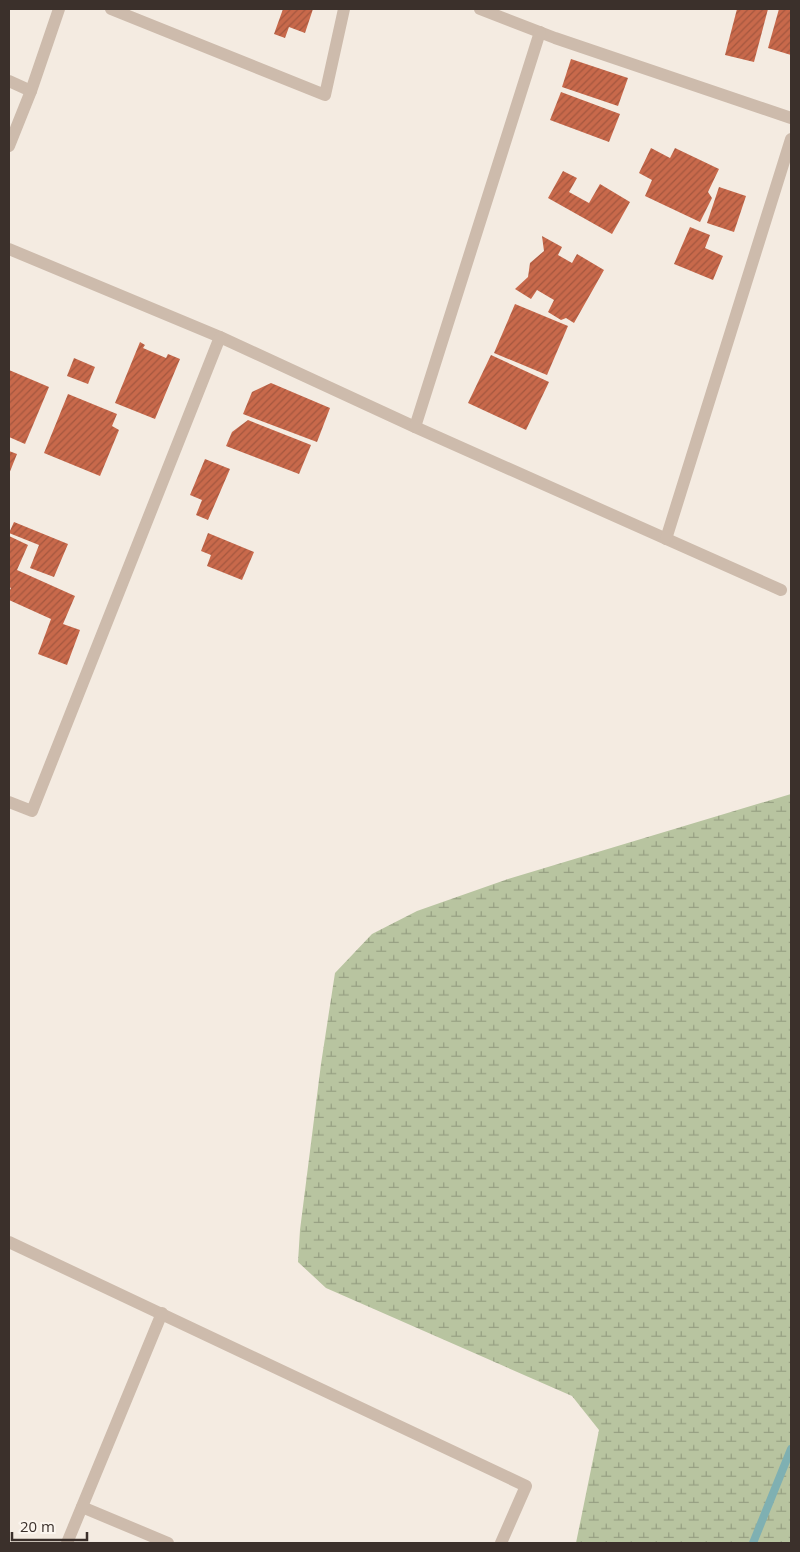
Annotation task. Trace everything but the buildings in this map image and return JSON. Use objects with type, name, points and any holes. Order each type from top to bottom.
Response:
[{"type":"street","points":[[9,146],[31,91],[59,9]]},
{"type":"street","points":[[110,9],[325,95],[344,9]]},
{"type":"street","points":[[480,9],[540,32],[791,118]]},
{"type":"street","points":[[415,427],[540,32]]},
{"type":"street","points":[[9,81],[31,91]]},
{"type":"street","points":[[666,539],[791,140]]},
{"type":"street","points":[[9,249],[220,337],[415,427],[781,590]]},
{"type":"street","points":[[9,802],[32,811],[220,337]]},
{"type":"street","points":[[9,1242],[526,1486],[501,1543]]},
{"type":"street","points":[[68,1543],[162,1313]]},
{"type":"street","points":[[82,1507],[168,1543]]},
{"type":"green space","points":[[791,794],[791,1543],[576,1543],[599,1430],[572,1396],[326,1288],[298,1262],[300,1230],[321,1064],[335,973],[372,934],[417,911],[508,879]]},
{"type":"waterway","points":[[753,1543],[791,1449]]}]
